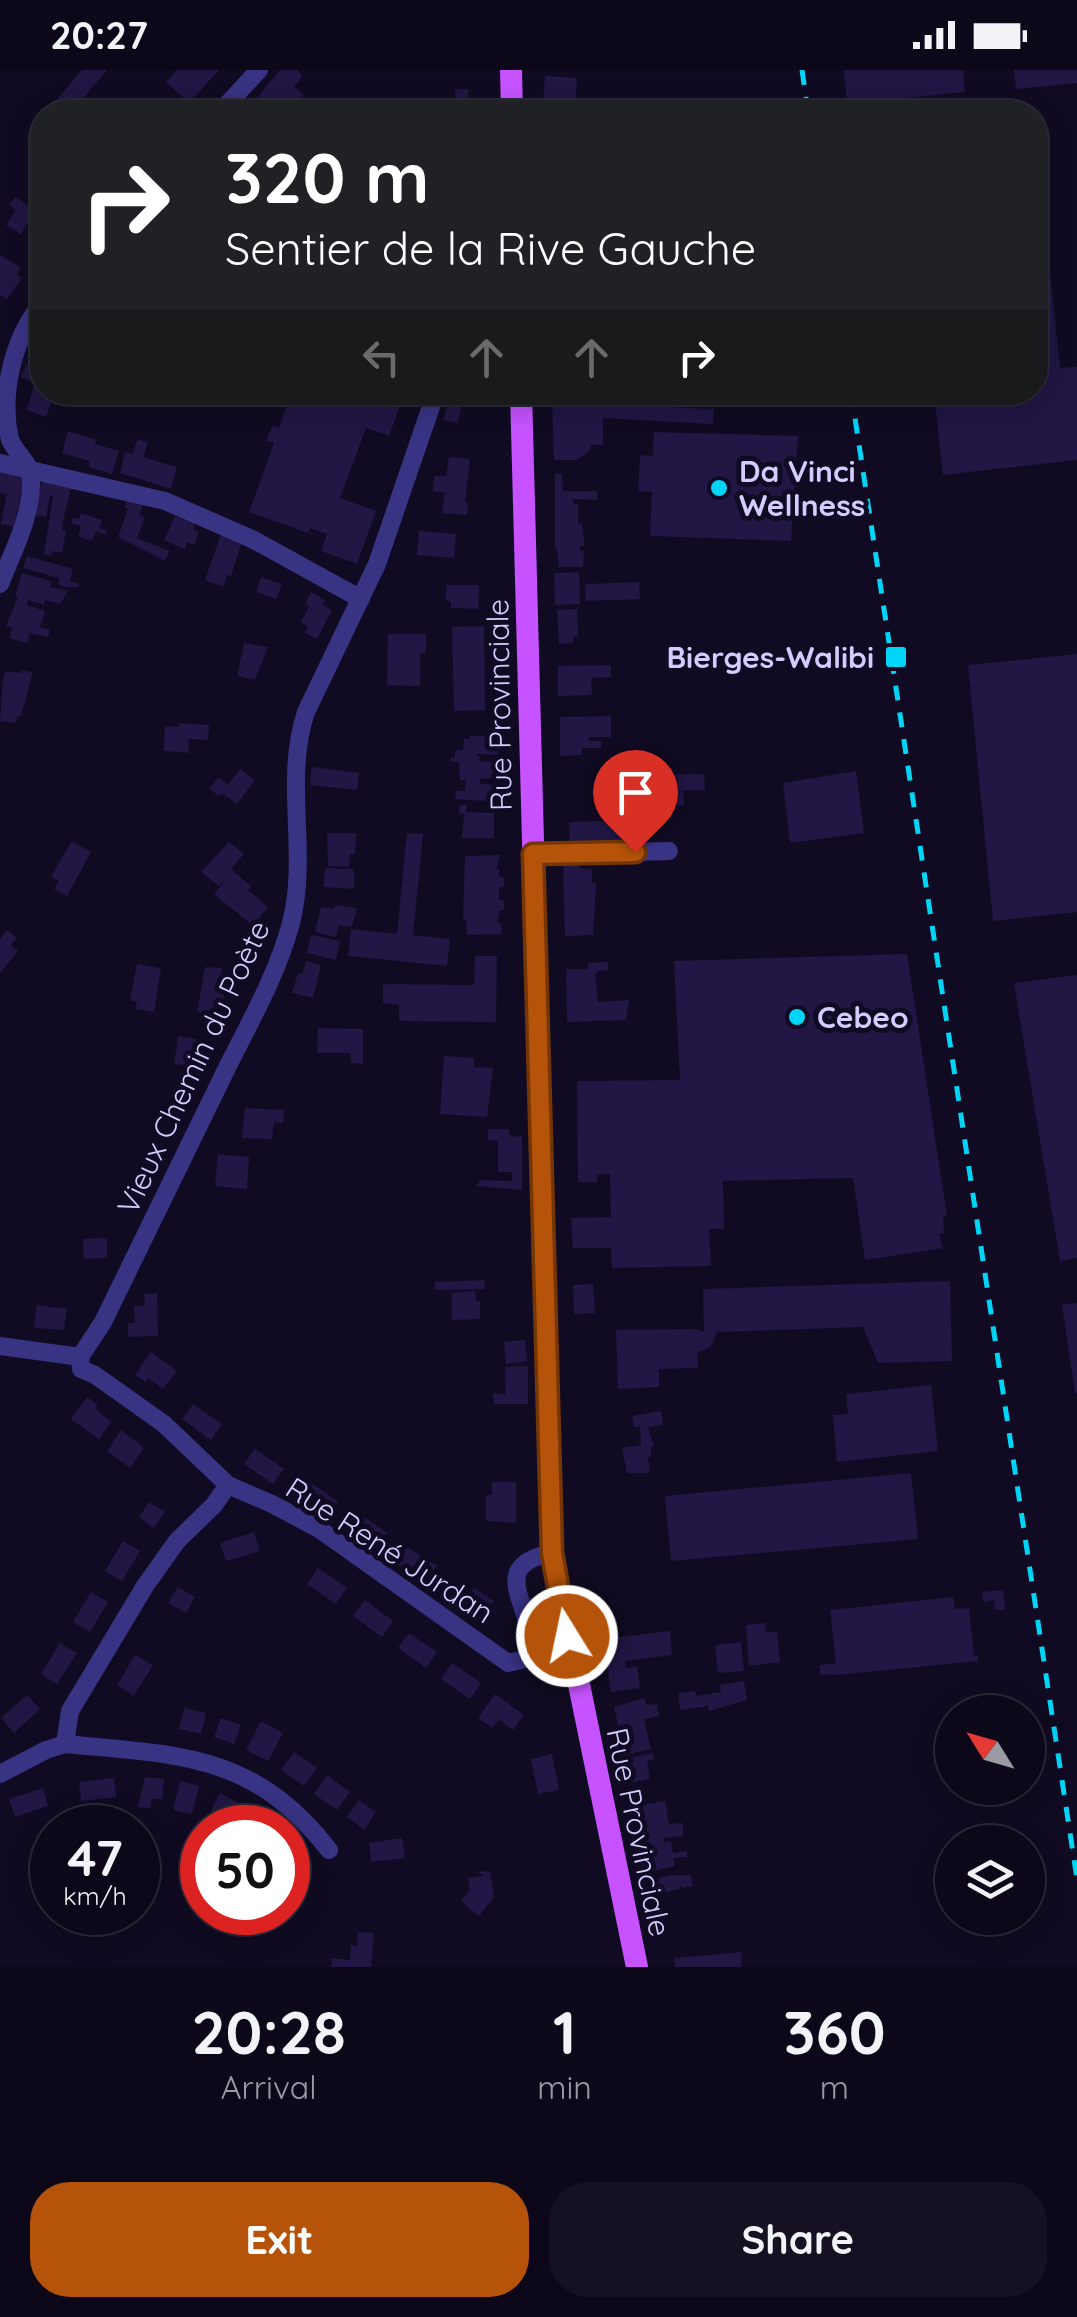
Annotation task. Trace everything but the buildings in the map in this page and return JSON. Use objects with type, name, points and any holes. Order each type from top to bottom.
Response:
[{"type":"main road","points":[[511,70],[512,100]]},
{"type":"main road","name":"Rue Provinciale","points":[[521,405],[552,1553],[637,1967]]},
{"type":"street","points":[[231,100],[259,70]]},
{"type":"street","points":[[0,584],[25,522],[32,482],[30,468],[12,445],[0,406],[20,338],[30,323]]},
{"type":"street","name":"Vieux Chemin du Poète","points":[[80,1356],[103,1322],[276,963],[298,890],[300,835],[294,758],[299,733],[377,564],[432,405]]},
{"type":"street","points":[[0,463],[165,502],[252,539],[361,599]]},
{"type":"street","points":[[533,854],[669,851]]},
{"type":"street","points":[[0,1346],[80,1356]]},
{"type":"street","name":"Rue René Jurdan","points":[[80,1356],[81,1369],[164,1424],[228,1486],[319,1529],[508,1663],[525,1659],[532,1649],[532,1636],[518,1593],[518,1570],[526,1560],[552,1553]]},
{"type":"street","points":[[64,1744],[70,1710],[145,1586],[184,1532],[214,1505],[228,1486]]},
{"type":"street","points":[[0,1774],[64,1744],[99,1750],[170,1753],[237,1773],[296,1812],[329,1850]]},
{"type":"railway","points":[[802,70],[806,100]]},
{"type":"railway","points":[[853,405],[1077,1879]]},
{"type":"place","name":"Da Vinci Wellness","points":[[719,488]]},
{"type":"place","name":"Bierges-Walibi","points":[[896,657]]},
{"type":"place","name":"Cebeo","points":[[797,1017]]},
{"type":"route","points":[[567,1636],[552,1553],[533,854],[635,852]]}]
